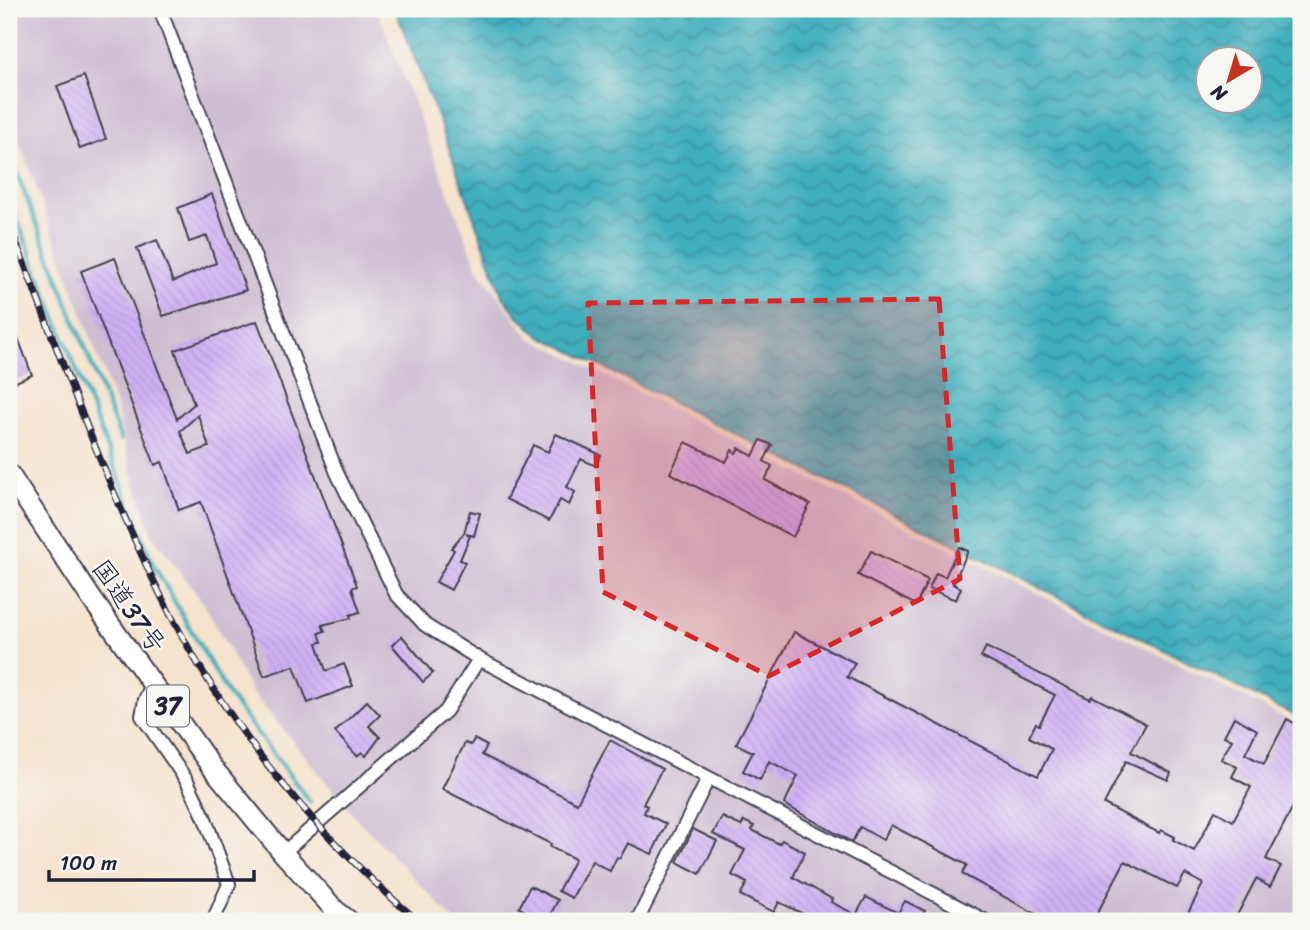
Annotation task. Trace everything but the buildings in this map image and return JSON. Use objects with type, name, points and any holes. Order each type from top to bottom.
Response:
[{"type":"highway","name":"国道37号","points":[[9,474],[40,525],[211,766],[284,853],[335,910],[349,921]]},
{"type":"street","points":[[160,9],[337,473],[396,594],[425,625],[479,659],[985,921]]},
{"type":"street","points":[[284,853],[446,711],[479,659]]},
{"type":"street","points":[[152,684],[142,716],[187,781],[229,884],[213,921]]},
{"type":"street","points":[[637,921],[708,779]]},
{"type":"highlighted area","points":[[939,299],[960,579],[769,676],[603,592],[588,303]]},
{"type":"shaded area","points":[[9,9],[377,9],[478,269],[529,337],[1301,726],[1301,921],[455,921],[357,819],[252,692],[204,604],[152,534],[131,470],[116,406],[9,113]]},
{"type":"water","points":[[395,9],[1301,9],[1301,719],[539,335],[518,316],[502,295]]},
{"type":"waterway","points":[[9,153],[121,440]]},
{"type":"waterway","points":[[9,199],[153,564],[229,696],[310,802]]},
{"type":"railway","points":[[9,224],[81,412],[120,505],[185,642],[242,730],[306,812],[342,850],[418,921]]}]
